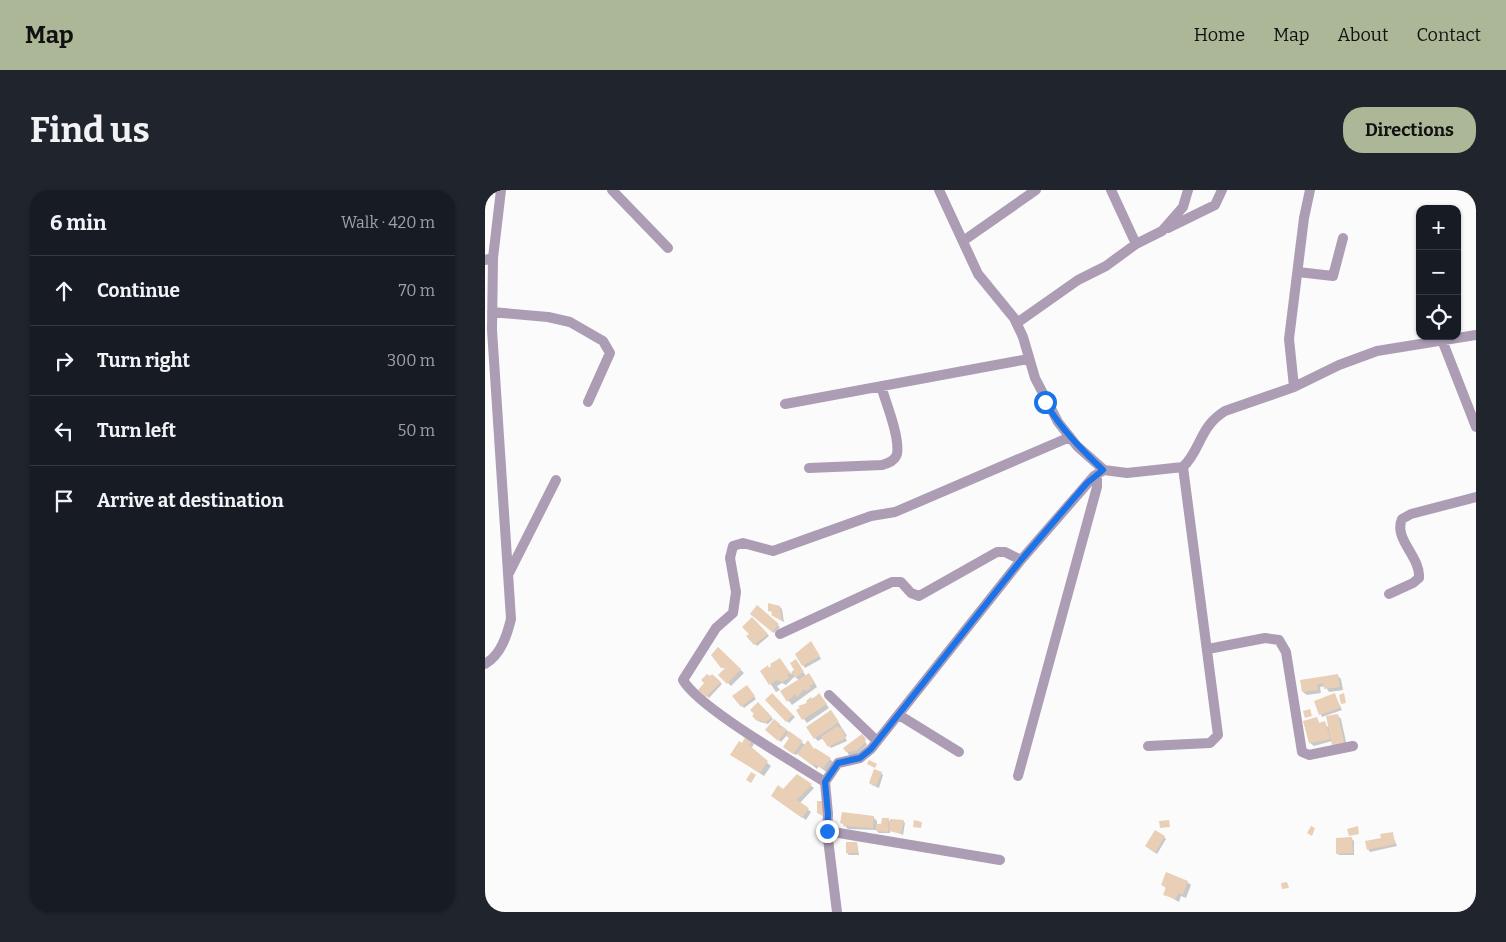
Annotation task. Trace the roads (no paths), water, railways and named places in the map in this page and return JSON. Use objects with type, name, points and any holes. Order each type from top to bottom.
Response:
[{"type":"street","points":[[485,664],[497,652],[506,638],[511,619],[509,574],[504,535],[489,259],[501,190]]},
{"type":"street","points":[[612,190],[669,248]]},
{"type":"street","points":[[939,190],[978,274],[1017,323],[1028,359],[1045,402],[1070,437],[1103,470],[1127,473],[1183,467]]},
{"type":"street","points":[[963,241],[1036,190]]},
{"type":"street","points":[[1111,190],[1136,244]]},
{"type":"street","points":[[1162,231],[1183,207],[1188,190]]},
{"type":"street","points":[[1017,323],[1065,289],[1106,266],[1136,244],[1215,204],[1222,190]]},
{"type":"street","points":[[1294,387],[1289,339],[1304,218],[1310,190]]},
{"type":"street","points":[[1298,272],[1333,276],[1343,238]]},
{"type":"street","points":[[492,312],[560,319],[570,322],[603,341],[610,353],[588,402]]},
{"type":"street","points":[[1461,337],[1476,335]]},
{"type":"street","points":[[1148,746],[1210,743],[1216,739],[1218,730],[1183,467],[1215,417],[1225,411],[1294,387],[1339,364],[1377,350],[1442,340],[1476,427]]},
{"type":"street","points":[[785,404],[1028,359]]},
{"type":"street","points":[[809,468],[882,465],[891,462],[897,455],[897,441],[881,386]]},
{"type":"street","points":[[825,782],[732,722],[692,691],[683,680],[716,628],[733,613],[737,592],[730,558],[733,546],[743,543],[773,550],[871,516],[895,512],[1070,437]]},
{"type":"street","points":[[837,912],[827,831],[828,814],[825,782],[838,763],[860,758],[877,741],[1021,560],[1094,476],[1103,470]]},
{"type":"street","points":[[1018,776],[1097,488],[1097,479],[1094,476]]},
{"type":"street","points":[[509,574],[556,480]]},
{"type":"street","points":[[1389,594],[1413,583],[1419,578],[1418,567],[1401,531],[1402,519],[1411,514],[1476,497]]},
{"type":"street","points":[[780,634],[892,582],[901,582],[911,593],[919,596],[997,552],[1005,552],[1021,560]]},
{"type":"street","points":[[1208,649],[1265,638],[1279,640],[1286,652],[1302,752],[1309,755],[1353,746]]},
{"type":"street","points":[[829,695],[877,741]]},
{"type":"street","points":[[899,715],[959,752]]},
{"type":"street","points":[[827,831],[999,860]]}]
